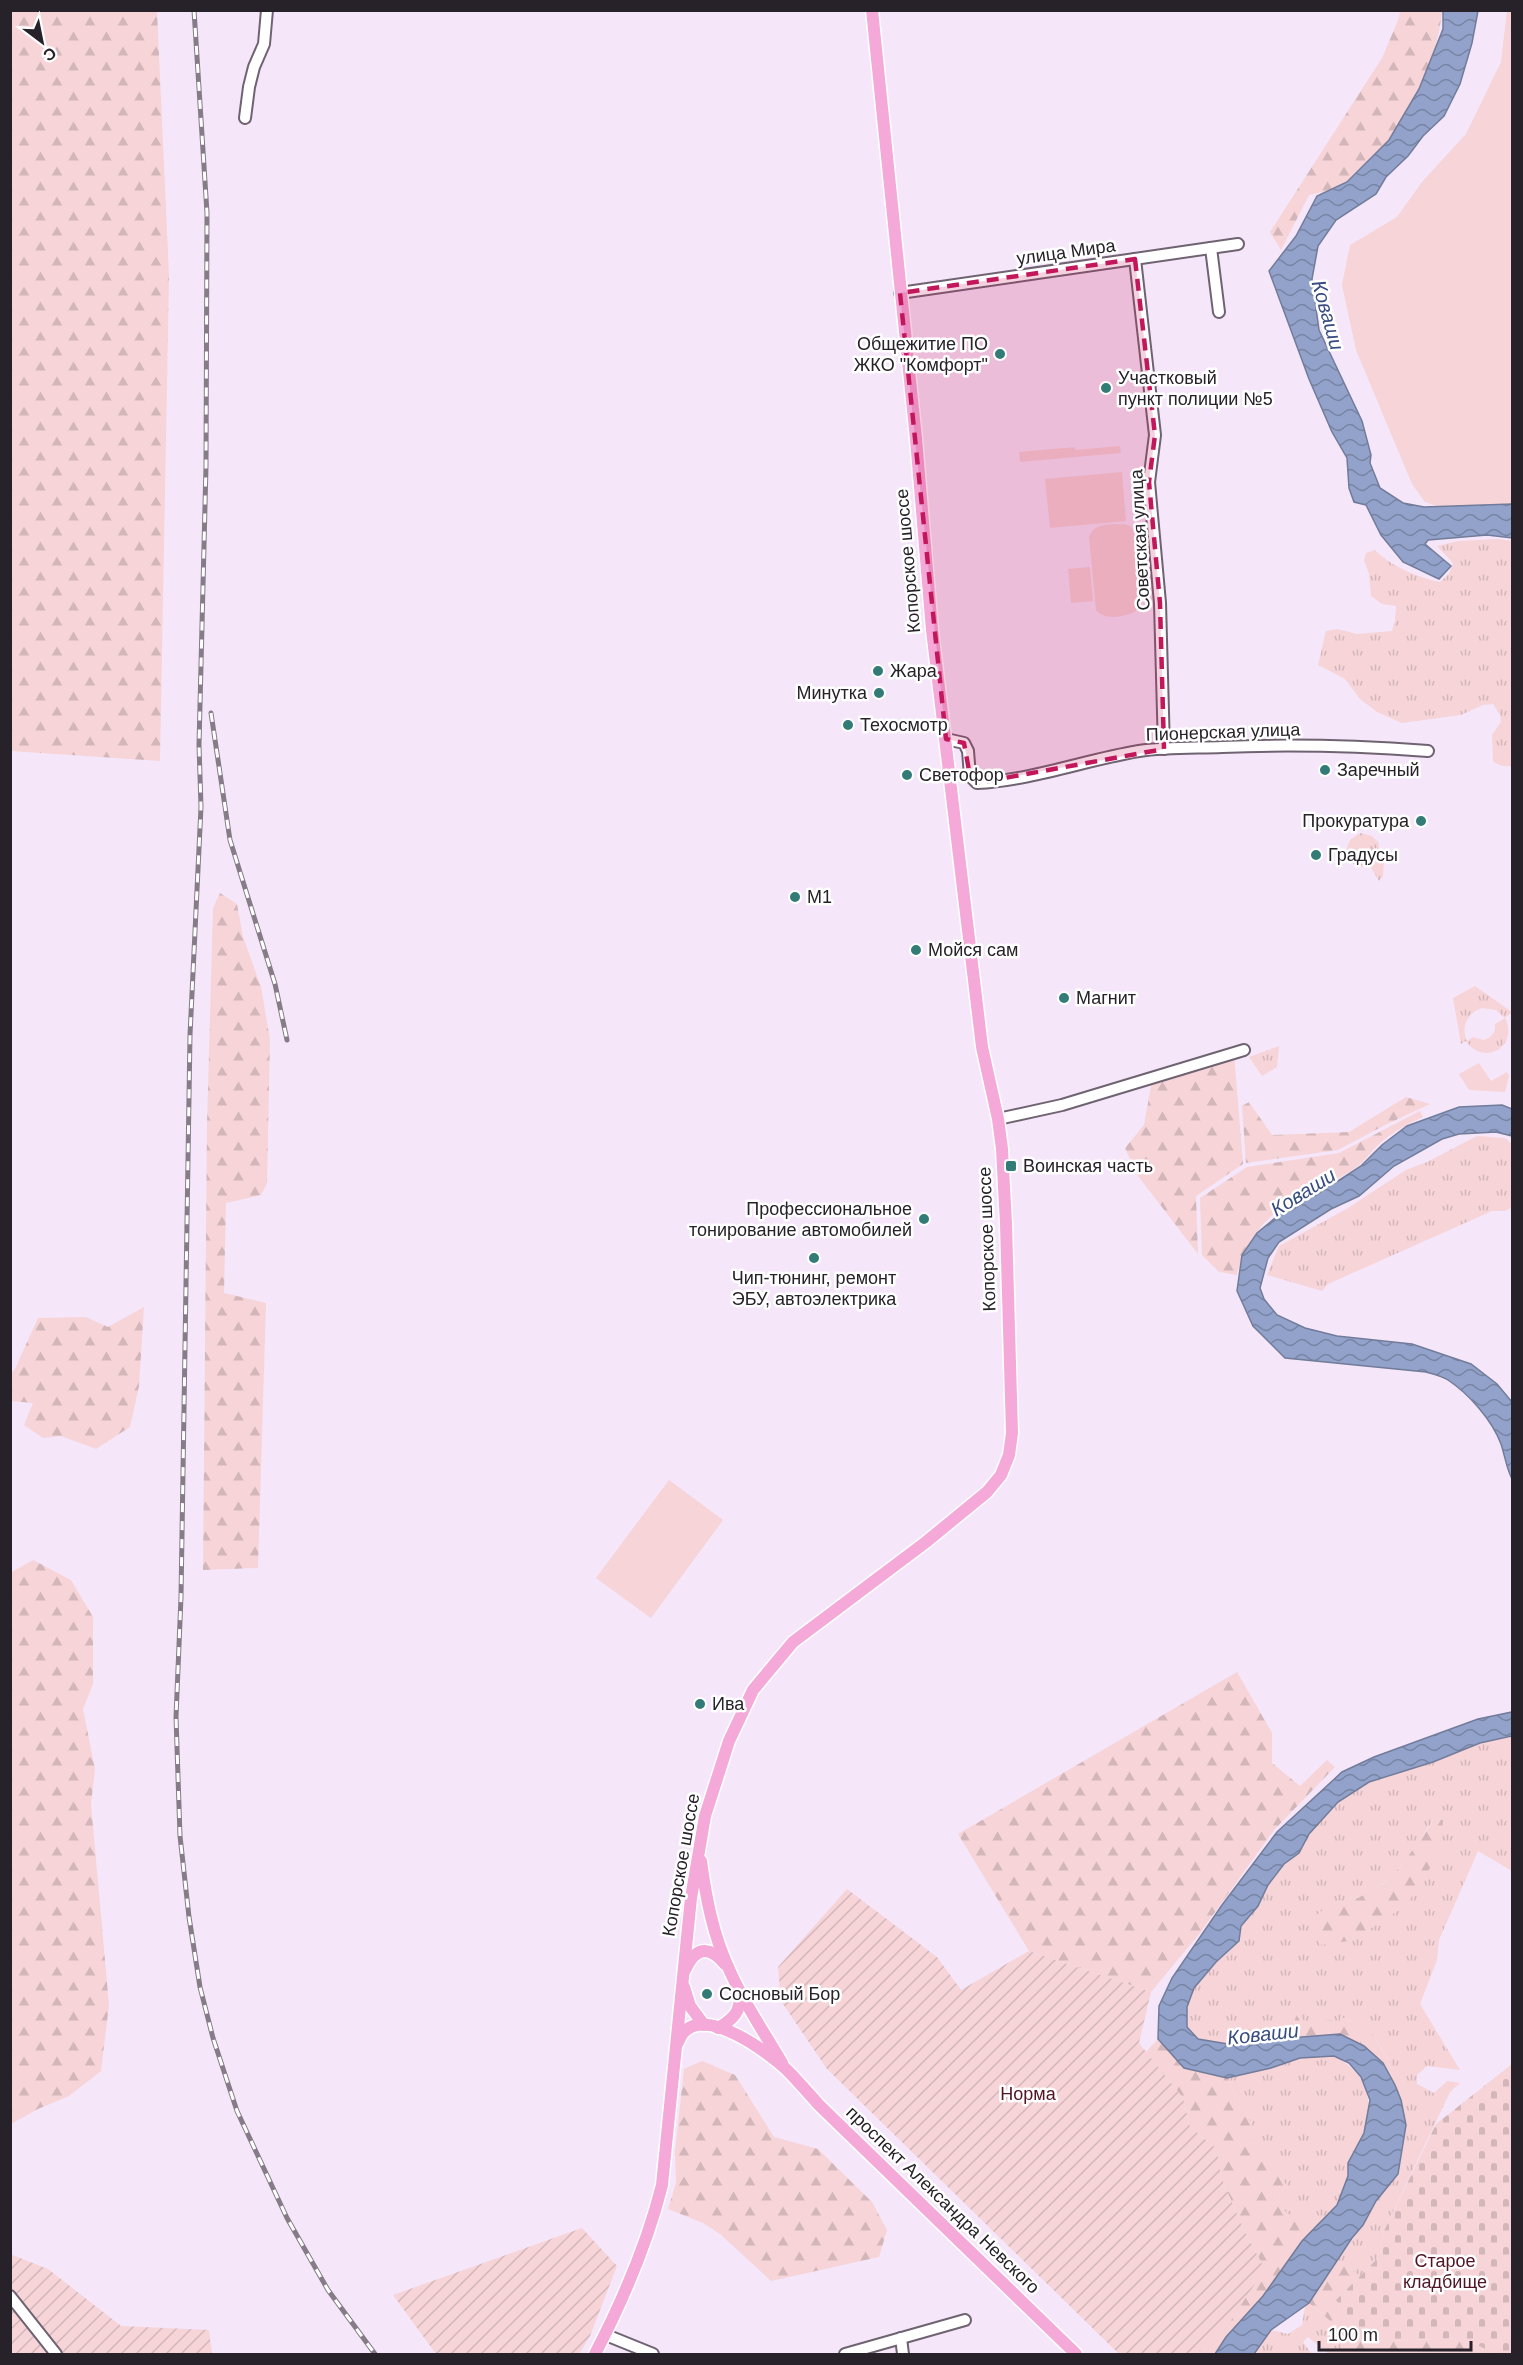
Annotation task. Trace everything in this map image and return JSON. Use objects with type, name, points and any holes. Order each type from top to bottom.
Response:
[{"type":"main road","name":"Копорское шоссе","points":[[595,2355],[637,2266],[662,2186],[682,1977],[699,1848],[705,1816],[729,1741],[753,1690],[793,1642],[987,1492],[1001,1475],[1009,1455],[1012,1433],[1006,1224],[998,1119],[982,1047],[932,630],[872,10]]},
{"type":"main road","points":[[699,1848],[711,1920],[728,1968],[740,1993],[786,2070]]},
{"type":"main road","points":[[704,2025],[690,2006],[682,1977],[690,1959],[697,1953],[705,1951],[717,1955],[728,1968]]},
{"type":"main road","points":[[718,2028],[730,2021],[737,2012],[741,2004],[740,1993]]},
{"type":"main road","points":[[676,2045],[684,2032],[692,2027],[704,2025],[718,2028],[737,2035],[756,2046],[786,2070]]},
{"type":"main road","name":"проспект Александра Невского","points":[[786,2070],[827,2113],[1076,2355]]},
{"type":"street","points":[[245,118],[251,77],[264,44],[267,11]]},
{"type":"street","name":"улица Мира","points":[[900,293],[1238,244]]},
{"type":"street","points":[[1211,248],[1219,312]]},
{"type":"street","name":"Советская улица","points":[[1135,259],[1155,435],[1149,482],[1160,603],[1164,749]]},
{"type":"street","name":"Пионерская улица","points":[[946,740],[964,743],[968,751],[970,776],[977,783],[1004,782],[1139,752],[1164,749],[1362,746],[1428,751]]},
{"type":"street","points":[[998,1119],[1062,1105],[1244,1050]]},
{"type":"street","points":[[10,2296],[56,2355]]},
{"type":"street","points":[[845,2355],[965,2320]]},
{"type":"street","points":[[606,2335],[653,2355]]},
{"type":"street","points":[[901,2338],[903,2355]]},
{"type":"highlighted area","points":[[1135,259],[1155,435],[1149,482],[1160,603],[1164,749],[977,783],[970,776],[964,743],[946,739],[900,293]]},
{"type":"green space","points":[[10,11],[157,11],[169,276],[160,761],[11,751]]},
{"type":"green space","points":[[1400,11],[1442,11],[1433,53],[1416,95],[1380,151],[1350,184],[1309,195],[1281,250],[1270,232],[1382,58]]},
{"type":"green space","points":[[1507,11],[1512,11],[1512,505],[1443,508],[1425,502],[1412,484],[1356,350],[1342,285],[1350,245],[1397,217],[1422,182],[1466,134],[1501,62]]},
{"type":"green space","points":[[1120,446],[1121,453],[1020,462],[1019,452]]},
{"type":"green space","points":[[1122,472],[1126,521],[1050,528],[1045,479]]},
{"type":"green space","points":[[1124,524],[1130,526],[1134,531],[1141,605],[1133,613],[1112,617],[1100,614],[1096,610],[1089,537],[1091,532],[1099,527]]},
{"type":"green space","points":[[1497,539],[1512,541],[1512,766],[1500,765],[1493,761],[1492,735],[1501,722],[1500,715],[1493,704],[1483,705],[1461,715],[1402,723],[1377,712],[1360,699],[1345,679],[1318,665],[1326,631],[1337,629],[1357,634],[1392,631],[1396,606],[1382,604],[1371,596],[1369,574],[1364,560],[1366,553],[1375,550],[1405,570],[1440,582],[1449,574],[1453,563],[1437,546],[1458,541]]},
{"type":"green space","points":[[1090,567],[1093,601],[1071,603],[1068,569]]},
{"type":"green space","points":[[1361,833],[1372,836],[1379,843],[1378,859],[1384,861],[1383,876],[1379,881],[1370,866],[1358,866],[1347,856],[1351,839]]},
{"type":"green space","points":[[220,893],[237,904],[243,937],[261,987],[270,1040],[267,1183],[261,1195],[226,1203],[224,1293],[266,1303],[258,1568],[203,1570],[207,1124],[213,908]]},
{"type":"green space","points":[[1475,986],[1512,1012],[1505,1018],[1508,1028],[1504,1045],[1490,1053],[1473,1049],[1466,1041],[1461,1044],[1453,998]],"holes":[[[1482,1008],[1496,1010],[1505,1018],[1495,1024],[1494,1032],[1488,1038],[1483,1040],[1473,1037],[1467,1041],[1465,1025],[1469,1017],[1477,1010]]]},
{"type":"green space","points":[[1279,1046],[1277,1067],[1262,1076],[1249,1057]]},
{"type":"green space","points":[[1234,1054],[1243,1164],[1196,1196],[1198,1254],[1138,1176],[1125,1148],[1144,1125],[1152,1080]]},
{"type":"green space","points":[[1479,1063],[1491,1081],[1507,1072],[1509,1076],[1505,1092],[1469,1090],[1459,1074]]},
{"type":"green space","points":[[1406,1097],[1430,1104],[1338,1150],[1246,1163],[1242,1106],[1249,1102],[1272,1135],[1349,1132]]},
{"type":"green space","points":[[1420,1111],[1423,1117],[1400,1128],[1385,1139],[1351,1171],[1297,1198],[1276,1212],[1251,1240],[1237,1275],[1219,1272],[1202,1255],[1200,1198],[1247,1167],[1339,1153]]},
{"type":"green space","points":[[1477,1136],[1505,1138],[1512,1144],[1512,1207],[1505,1211],[1492,1211],[1328,1284],[1322,1291],[1267,1275],[1279,1246],[1348,1208],[1406,1170],[1427,1162]]},
{"type":"green space","points":[[144,1307],[139,1386],[130,1427],[96,1449],[61,1436],[43,1438],[24,1425],[33,1403],[11,1401],[11,1372],[14,1371],[38,1318],[86,1317],[108,1327]]},
{"type":"green space","points":[[669,1480],[723,1520],[651,1618],[596,1578]]},
{"type":"green space","points":[[33,1560],[71,1580],[93,1617],[93,1684],[83,1709],[95,1769],[91,1804],[109,2005],[101,2071],[69,2096],[11,2124],[10,1573]]},
{"type":"green space","points":[[1237,1672],[1272,1733],[1272,1763],[1300,1786],[1327,1760],[1335,1767],[1274,1830],[1200,1933],[1151,1992],[1029,1951],[958,1834]]},
{"type":"green space","points":[[1512,1736],[1512,1871],[1478,1851],[1439,1940],[1437,1960],[1420,2004],[1460,2070],[1427,2066],[1417,2075],[1417,2084],[1434,2093],[1447,2081],[1460,2083],[1450,2092],[1383,2233],[1380,2256],[1360,2276],[1337,2261],[1363,2225],[1376,2201],[1398,2174],[1406,2125],[1401,2100],[1388,2072],[1391,2064],[1381,2047],[1366,2030],[1340,2017],[1340,2034],[1328,2035],[1333,2020],[1321,2021],[1310,2026],[1304,2021],[1295,2019],[1293,2038],[1234,2045],[1198,2039],[1187,2027],[1187,2007],[1194,1988],[1216,1962],[1239,1941],[1241,1926],[1258,1906],[1268,1885],[1284,1864],[1299,1853],[1309,1834],[1338,1802],[1369,1782],[1433,1762],[1480,1743]],"holes":[[[1434,1819],[1380,1923],[1332,1903],[1360,1897],[1384,1883],[1403,1864]]]},
{"type":"green space","points":[[1435,1819],[1443,1820],[1442,1840],[1430,1868],[1407,1904],[1348,1941],[1321,1945],[1312,1935],[1314,1917],[1332,1903],[1358,1898],[1382,1885],[1401,1866]]},
{"type":"green space","name":"Норма","points":[[847,1889],[937,1957],[961,1990],[1029,1951],[1151,1992],[1139,2043],[1183,2098],[1190,2127],[1217,2149],[1221,2177],[1242,2226],[1262,2264],[1258,2279],[1226,2328],[1195,2354],[1119,2354],[827,2069],[781,2001],[778,1967]]},
{"type":"green space","points":[[1299,2011],[1304,2021],[1310,2026],[1321,2021],[1333,2020],[1328,2035],[1293,2038],[1295,2019]]},
{"type":"green space","points":[[1340,2017],[1369,2029],[1391,2064],[1388,2072],[1373,2054],[1340,2034]]},
{"type":"green space","points":[[1158,2039],[1184,2068],[1227,2078],[1254,2129],[1240,2141],[1257,2144],[1287,2186],[1277,2198],[1287,2214],[1299,2215],[1316,2227],[1302,2241],[1263,2296],[1226,2337],[1215,2354],[1195,2354],[1262,2264],[1242,2226],[1221,2177],[1217,2149],[1190,2127],[1183,2098],[1146,2052]]},
{"type":"green space","points":[[1334,2056],[1354,2070],[1361,2079],[1368,2098],[1367,2121],[1348,2163],[1348,2177],[1340,2199],[1316,2227],[1299,2215],[1287,2215],[1277,2198],[1287,2186],[1257,2144],[1239,2141],[1254,2129],[1227,2078],[1271,2068],[1300,2058]]},
{"type":"green space","points":[[702,2061],[735,2075],[774,2137],[818,2149],[872,2202],[887,2230],[879,2257],[771,2281],[720,2234],[703,2223],[668,2209],[676,2183],[675,2151],[684,2069]]},
{"type":"green space","name":"Старое кладбище","points":[[1512,2064],[1512,2354],[1496,2354],[1462,2338],[1363,2342],[1336,2300],[1380,2256],[1383,2233],[1436,2124]]},
{"type":"green space","points":[[582,2228],[617,2266],[590,2336],[579,2354],[436,2354],[393,2295]]},
{"type":"green space","points":[[10,2254],[48,2269],[121,2326],[209,2330],[212,2354],[11,2354]]},
{"type":"green space","points":[[1337,2261],[1360,2276],[1336,2300],[1363,2342],[1462,2338],[1496,2354],[1339,2354],[1342,2349],[1341,2330],[1309,2303]]},
{"type":"green space","points":[[1309,2303],[1341,2330],[1342,2349],[1339,2354],[1329,2354],[1308,2337],[1303,2342],[1312,2354],[1254,2354],[1271,2330],[1288,2334],[1302,2325],[1305,2307]]},
{"type":"water","points":[[1443,11],[1478,11],[1472,43],[1460,84],[1444,116],[1386,177],[1376,194],[1336,220],[1318,246],[1312,279],[1319,330],[1362,421],[1371,455],[1370,463],[1380,488],[1403,503],[1424,507],[1512,504],[1512,538],[1487,535],[1428,540],[1425,544],[1451,566],[1439,579],[1403,562],[1381,535],[1366,505],[1354,502],[1349,488],[1347,458],[1332,432],[1309,379],[1269,271],[1296,236],[1317,196],[1347,182],[1389,140],[1419,89],[1443,29]]},
{"type":"water","points":[[1502,1105],[1512,1109],[1512,1136],[1496,1132],[1459,1134],[1442,1139],[1394,1166],[1359,1196],[1331,1209],[1279,1242],[1268,1258],[1260,1288],[1264,1299],[1277,1315],[1305,1328],[1337,1336],[1412,1344],[1471,1364],[1497,1384],[1512,1402],[1512,1479],[1501,1444],[1492,1426],[1472,1400],[1448,1380],[1426,1372],[1285,1358],[1253,1326],[1237,1291],[1242,1255],[1257,1233],[1296,1201],[1338,1181],[1361,1166],[1382,1145],[1407,1126],[1459,1107]]},
{"type":"water","points":[[1512,1712],[1512,1736],[1480,1743],[1433,1762],[1369,1782],[1338,1802],[1309,1834],[1299,1853],[1284,1864],[1268,1885],[1258,1906],[1241,1926],[1239,1941],[1216,1962],[1194,1988],[1187,2007],[1187,2027],[1198,2039],[1234,2045],[1262,2040],[1340,2034],[1364,2046],[1383,2063],[1395,2085],[1401,2100],[1406,2125],[1398,2174],[1376,2201],[1363,2225],[1309,2303],[1271,2330],[1254,2354],[1215,2354],[1226,2337],[1263,2296],[1302,2241],[1337,2205],[1348,2176],[1348,2163],[1364,2133],[1370,2100],[1361,2077],[1349,2063],[1334,2056],[1300,2058],[1271,2068],[1227,2078],[1184,2068],[1158,2039],[1159,2006],[1172,1978],[1222,1905],[1277,1832],[1342,1772],[1374,1757],[1478,1719]]},
{"type":"railway","points":[[194,10],[207,213],[206,466],[199,745],[201,807],[190,1035],[181,1597],[176,1717],[180,1836],[200,1987],[213,2038],[237,2111],[287,2218],[328,2290],[375,2354]]},
{"type":"railway","points":[[211,713],[230,840],[275,984],[287,1040]]},
{"type":"place","name":"Общежитие ПО ЖКО \"Комфорт\"","points":[[1000,354]]},
{"type":"place","name":"Участковый пункт полиции №5","points":[[1106,388]]},
{"type":"place","name":"Жара","points":[[878,671]]},
{"type":"place","name":"Минутка","points":[[879,693]]},
{"type":"place","name":"Техосмотр","points":[[848,725]]},
{"type":"place","name":"Заречный","points":[[1325,770]]},
{"type":"place","name":"Светофор","points":[[907,775]]},
{"type":"place","name":"Прокуратура","points":[[1421,821]]},
{"type":"place","name":"Градусы","points":[[1316,855]]},
{"type":"place","name":"М1","points":[[795,897]]},
{"type":"place","name":"Мойся сам","points":[[916,950]]},
{"type":"place","name":"Магнит","points":[[1064,998]]},
{"type":"place","name":"Воинская часть","points":[[1011,1166]]},
{"type":"place","name":"Профессиональное тонирование автомобилей","points":[[924,1219]]},
{"type":"place","name":"Чип-тюнинг, ремонт ЭБУ, автоэлектрика","points":[[814,1258]]},
{"type":"place","name":"Ива","points":[[700,1704]]},
{"type":"place","name":"Сосновый Бор","points":[[707,1994]]},
{"type":"water label","name":"Коваши","points":[[1328,315]]},
{"type":"water label","name":"Коваши","points":[[1303,1192]]},
{"type":"water label","name":"Коваши","points":[[1263,2034]]}]
